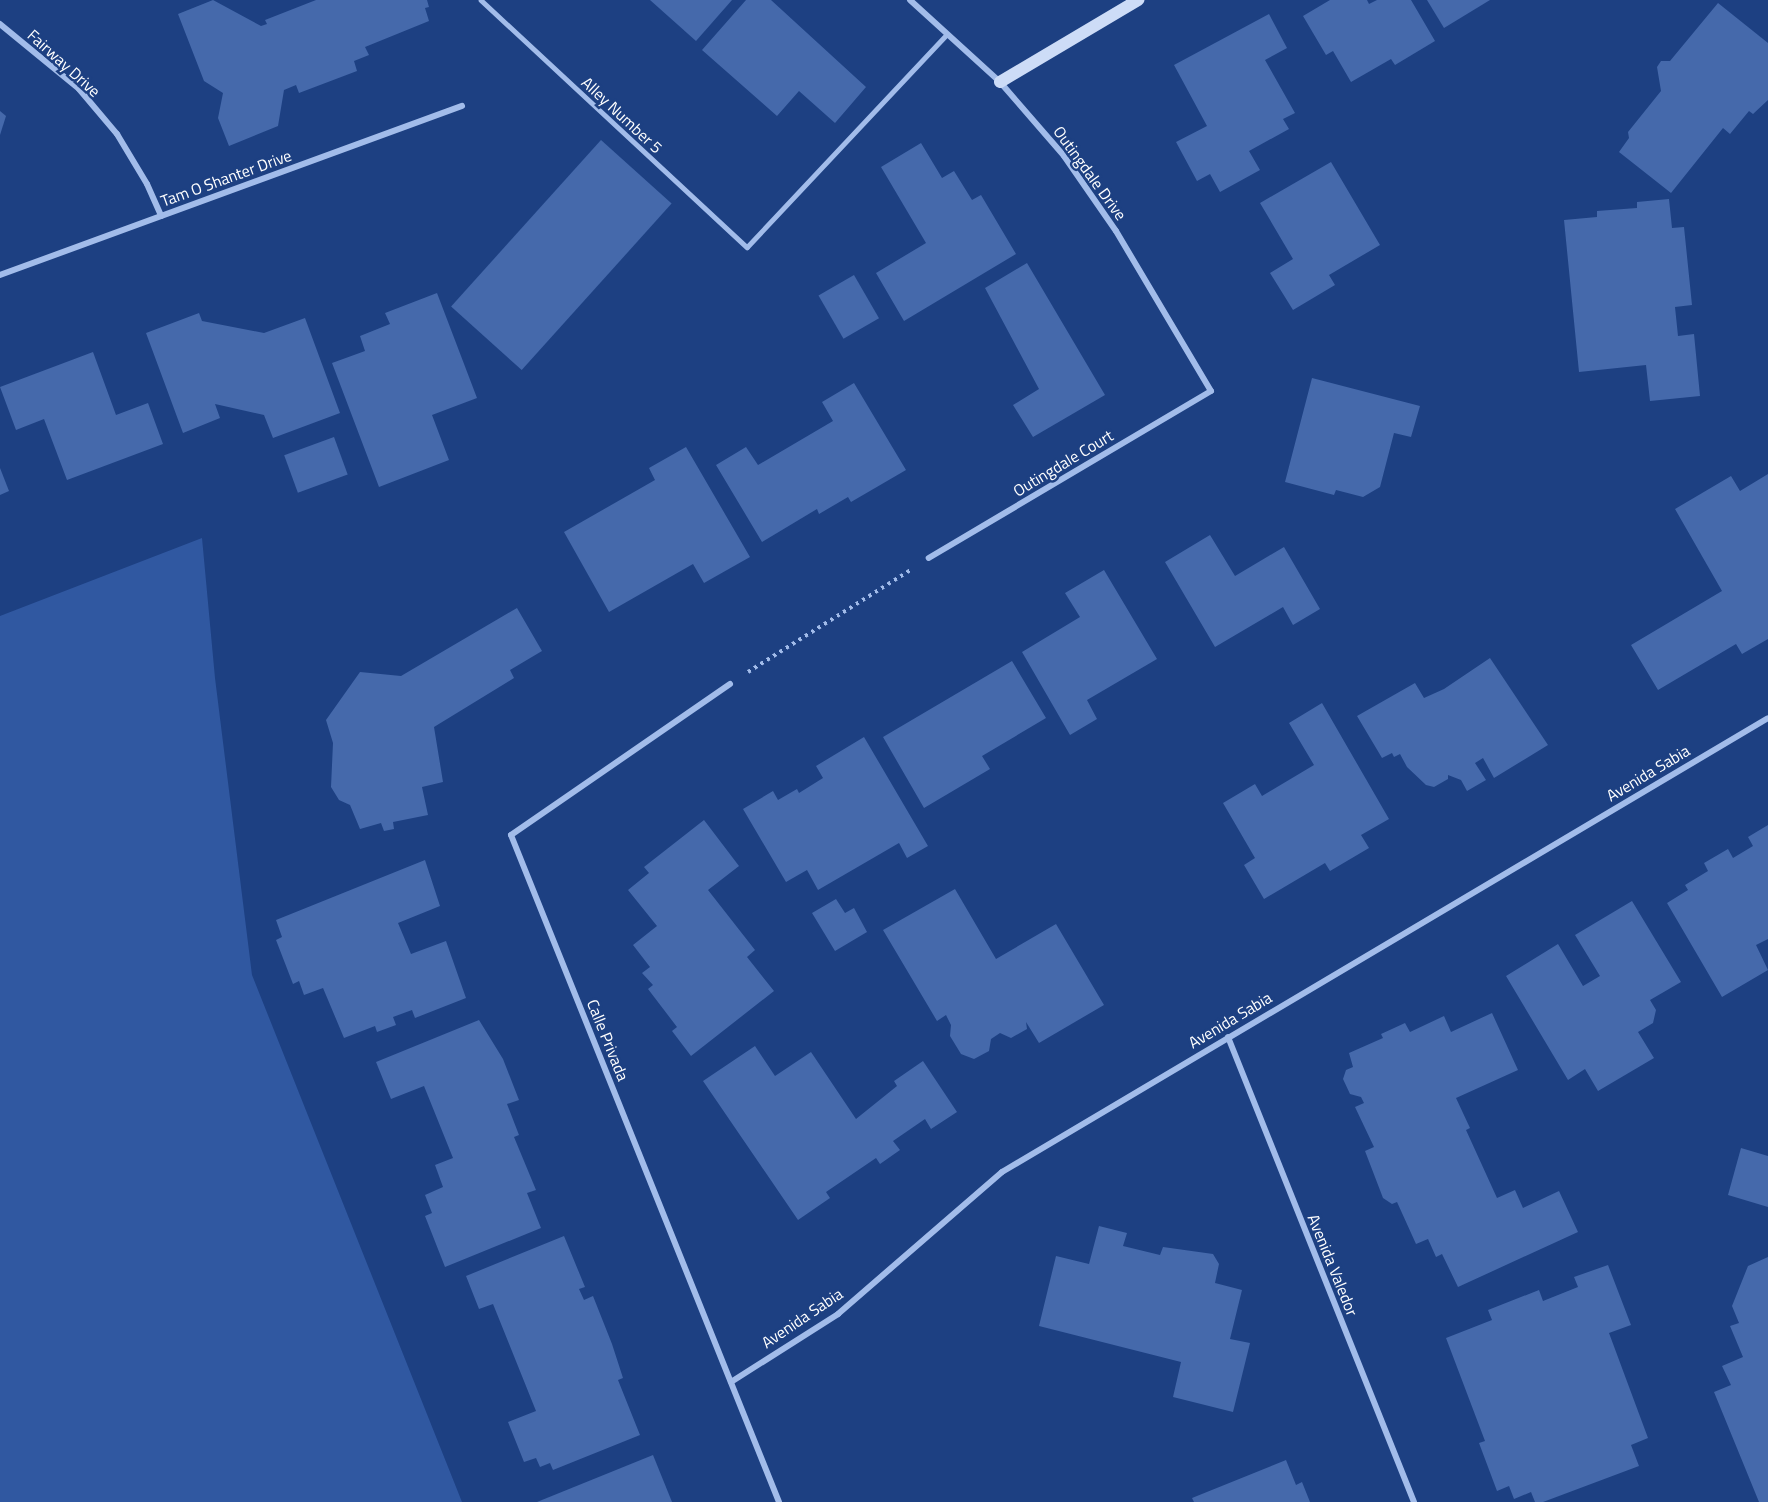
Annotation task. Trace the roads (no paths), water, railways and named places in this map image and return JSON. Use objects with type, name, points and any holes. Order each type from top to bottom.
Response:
[{"type":"street","name":"Outingdale Drive","points":[[910,0],[1000,82],[1064,156],[1116,231],[1211,391]]},
{"type":"street","points":[[1000,82],[1138,0]]},
{"type":"street","name":"Fairway Drive","points":[[0,24],[79,89],[117,134],[147,184],[161,216]]},
{"type":"street","name":"Tam O Shanter Drive","points":[[0,275],[462,106]]},
{"type":"street","name":"Outingdale Court","points":[[929,558],[1211,391]]},
{"type":"street","name":"Calle Privada","points":[[730,684],[511,835],[779,1502]]},
{"type":"street","name":"Avenida Sabia","points":[[731,1382],[838,1314],[1002,1172],[1768,718]]},
{"type":"street","name":"Avenida Valedor","points":[[1228,1037],[1414,1502]]},
{"type":"lane","name":"Alley Number 5","points":[[481,0],[747,247],[947,34]]}]
